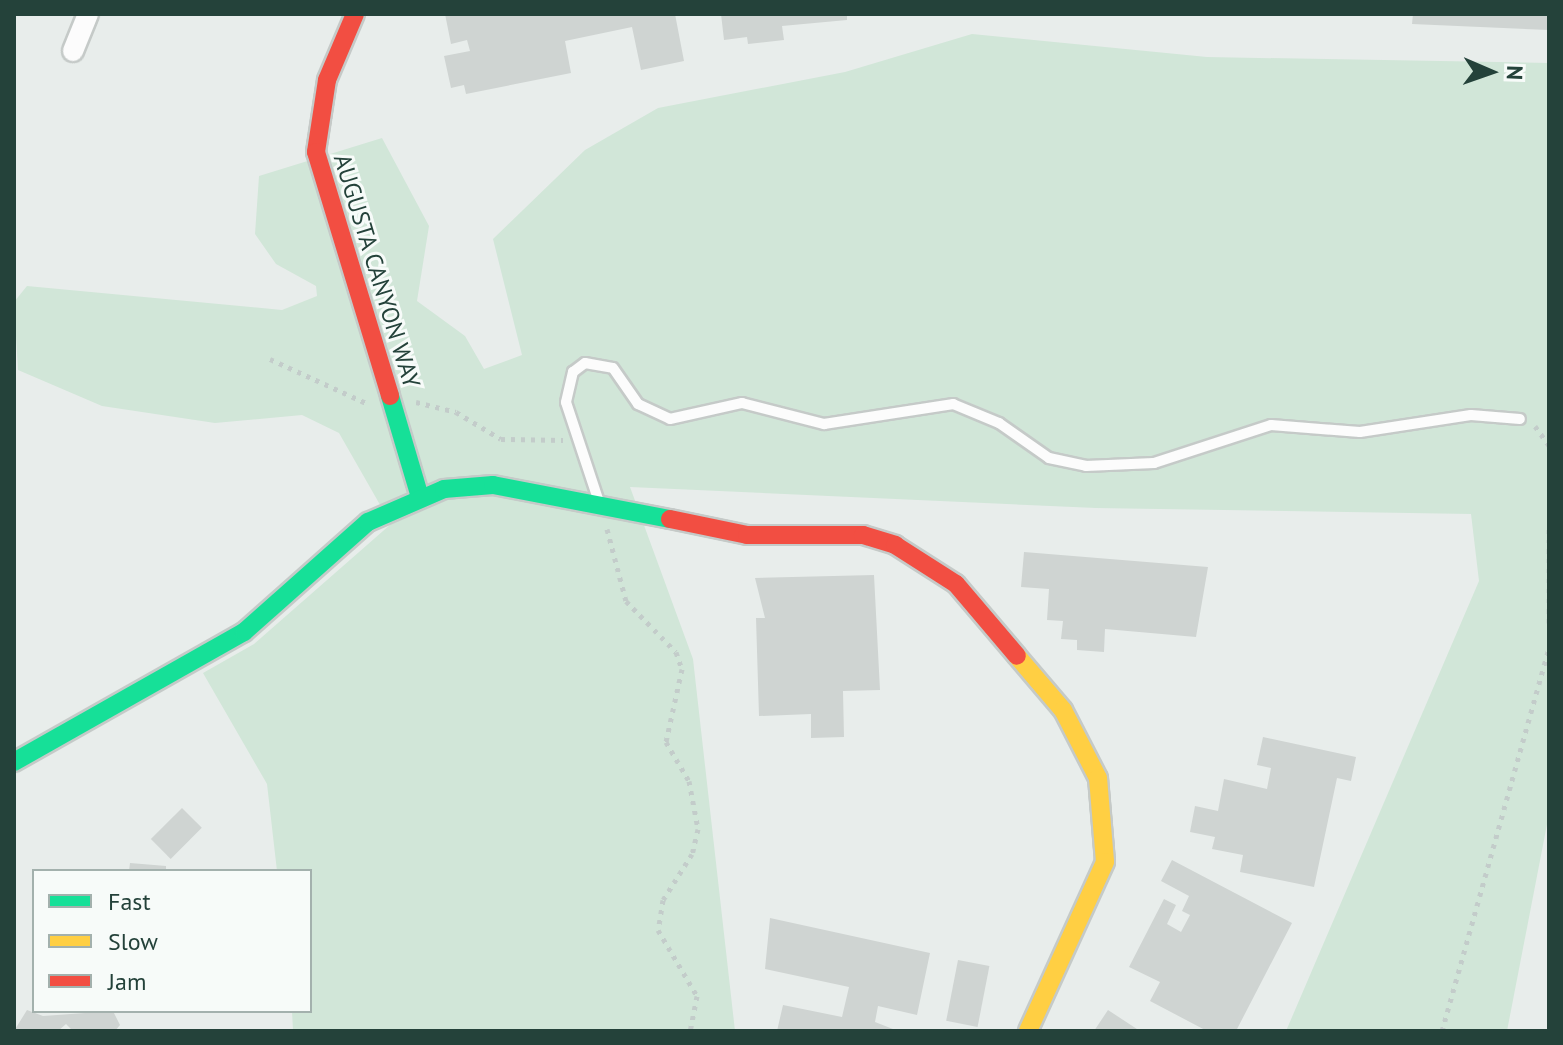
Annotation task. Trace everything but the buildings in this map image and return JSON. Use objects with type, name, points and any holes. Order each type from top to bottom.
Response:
[{"type":"street","points":[[73,51],[88,14]]},
{"type":"street","name":"AUGUSTA CANYON WAY","points":[[355,14],[327,80],[316,152],[420,497]]},
{"type":"street","points":[[14,762],[244,632],[346,538],[420,497],[493,485],[723,532],[863,535],[926,561],[956,584],[1078,732],[1102,796],[1105,862],[1028,1031]]},
{"type":"lane","points":[[601,507],[566,402],[573,372],[585,363],[613,368],[638,404],[670,419],[742,403],[824,424],[953,404],[999,423],[1049,458],[1086,466],[1154,463],[1271,425],[1360,432],[1471,415],[1520,419]]},
{"type":"path","points":[[601,507],[626,601],[676,652],[682,669],[666,742],[689,781],[698,829],[692,854],[663,900],[658,930],[697,996],[690,1031]]},
{"type":"path","points":[[1549,529],[1549,623]]},
{"type":"path","points":[[1442,1031],[1549,649]]},
{"type":"green space","points":[[972,34],[1207,57],[1549,63],[1549,814],[1507,1031],[1286,1031],[1479,581],[1471,514],[1096,508],[630,487],[693,659],[735,1031],[293,1031],[292,1013],[312,1013],[312,869],[277,869],[267,784],[203,673],[254,644],[391,524],[339,433],[302,415],[215,423],[102,406],[18,370],[14,302],[27,286],[282,310],[317,296],[316,286],[276,264],[255,234],[259,176],[382,138],[429,226],[417,301],[465,336],[484,369],[522,355],[493,239],[585,150],[658,108],[845,72]]},
{"type":"traffic: fast","points":[[390,396],[420,497]]},
{"type":"traffic: fast","points":[[14,762],[244,632],[368,522],[444,489],[493,485],[670,519]]},
{"type":"traffic: slow","points":[[1017,656],[1063,710],[1098,778],[1105,862],[1028,1031]]},
{"type":"traffic: jam","points":[[355,14],[327,80],[316,152],[390,396]]},
{"type":"traffic: jam","points":[[670,519],[747,535],[863,535],[895,545],[956,584],[1017,656]]}]
